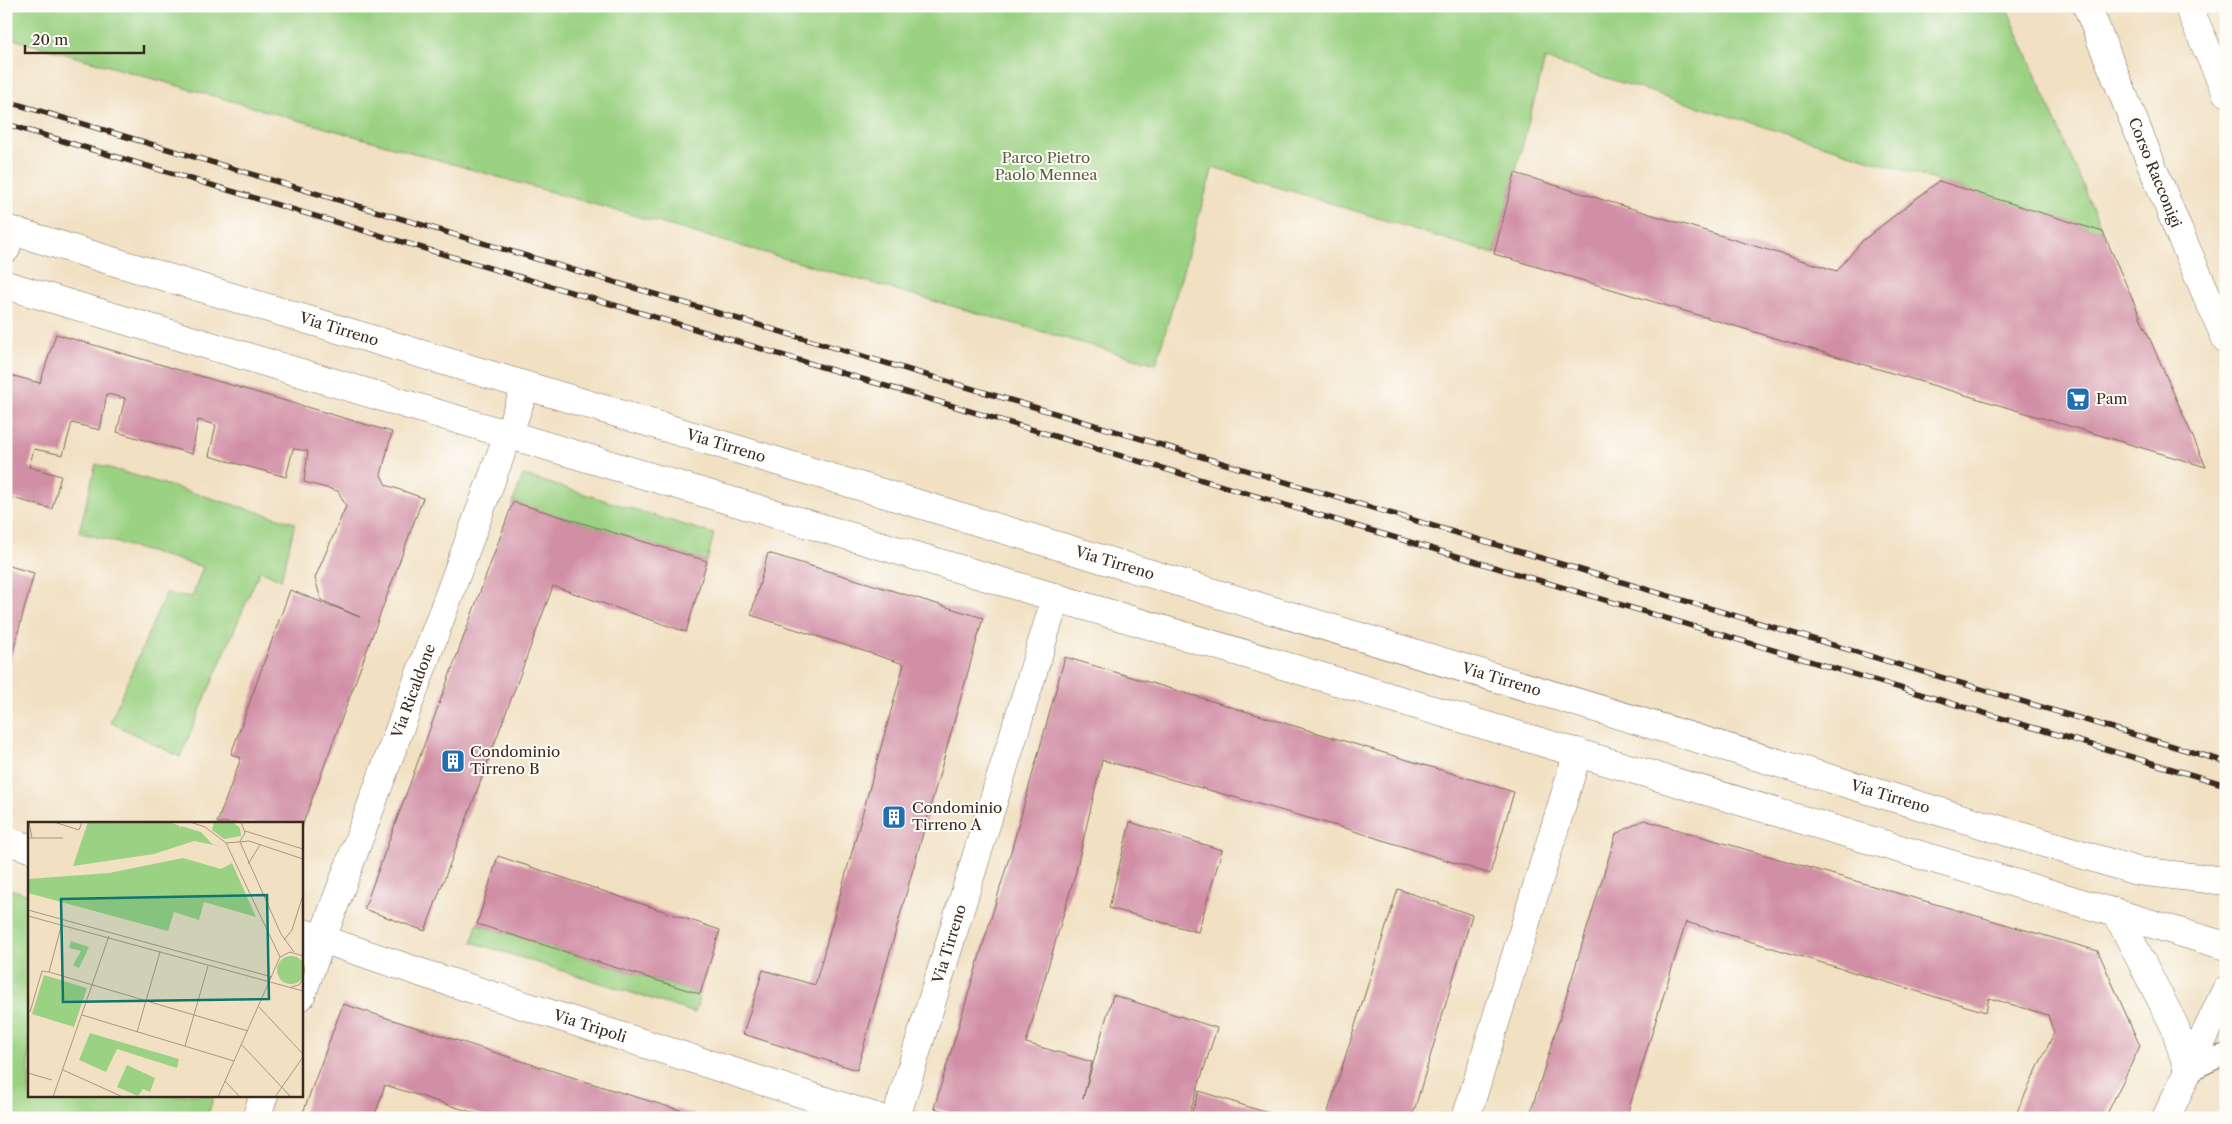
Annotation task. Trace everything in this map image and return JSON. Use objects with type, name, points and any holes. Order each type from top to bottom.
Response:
[{"type":"street","name":"Corso Racconigi","points":[[2087,6],[2179,232],[2226,339]]},
{"type":"street","points":[[2188,6],[2226,92]]},
{"type":"street","name":"Via Tirreno","points":[[8,236],[526,386],[2137,870],[2226,881]]},
{"type":"street","points":[[6,285],[2226,946]]},
{"type":"street","name":"Via Ricaldone","points":[[302,990],[311,936],[509,434],[526,386]]},
{"type":"street","name":"Via Tirreno","points":[[896,1118],[1056,597]]},
{"type":"street","points":[[1466,1118],[1578,752]]},
{"type":"street","points":[[6,840],[28,848]]},
{"type":"street","points":[[2116,912],[2174,1027],[2188,1071]]},
{"type":"street","name":"Via Tripoli","points":[[311,936],[879,1118]]},
{"type":"street","points":[[2166,1118],[2226,990]]},
{"type":"street","points":[[2188,1071],[2226,1032]]},
{"type":"street","points":[[256,1118],[264,1096]]},
{"type":"lane","points":[[2188,1071],[2226,1055]]},
{"type":"green space","name":"Parco Pietro Paolo Mennea","points":[[6,6],[2006,6],[2103,232],[1545,59],[1494,254],[1213,167],[1156,364],[6,37]]},
{"type":"green space","points":[[96,464],[295,523],[281,580],[260,570],[180,757],[110,722],[166,593],[192,597],[203,567],[79,532]]},
{"type":"green space","points":[[523,475],[714,534],[707,561],[513,502]]},
{"type":"green space","points":[[6,888],[28,895],[28,1096],[214,1096],[207,1118],[6,1118]]},
{"type":"green space","points":[[477,924],[700,994],[695,1013],[472,942]]},
{"type":"building","points":[[1515,173],[1837,271],[1862,241],[1939,181],[2103,232],[2206,467],[1494,254]]},
{"type":"building","points":[[56,334],[392,432],[381,475],[386,485],[423,498],[302,826],[302,822],[217,822],[241,758],[231,754],[290,590],[360,617],[321,600],[315,578],[346,506],[338,491],[304,482],[308,451],[293,449],[286,477],[209,456],[216,425],[198,420],[192,454],[117,432],[125,398],[107,394],[100,430],[72,423],[63,455],[34,449],[29,467],[61,476],[52,509],[6,496],[6,388],[10,375],[40,383]]},
{"type":"building","points":[[513,502],[707,561],[686,632],[553,586],[425,931],[364,909]]},
{"type":"building","name":"Condominio Tirreno A","points":[[768,553],[983,618],[857,1070],[743,1034],[763,970],[815,985],[904,664],[751,615]]},
{"type":"building","points":[[6,565],[34,573],[9,666],[6,666]]},
{"type":"building","points":[[1065,657],[1514,792],[1490,874],[1351,830],[1102,760],[1076,871],[1026,1043],[1092,1062],[1083,1098],[1113,995],[1217,1028],[1188,1118],[970,1118],[934,1108],[1012,848]]},
{"type":"building","points":[[1644,820],[2098,951],[2140,1046],[2105,1118],[2014,1118],[2054,1033],[2048,1015],[1989,998],[1986,1012],[1686,922],[1626,1118],[1529,1118],[1616,834]]},
{"type":"building","points":[[1130,822],[1222,850],[1198,932],[1109,908]]},
{"type":"building","points":[[498,856],[720,930],[700,994],[477,924]]},
{"type":"building","points":[[1398,889],[1472,915],[1412,1118],[1326,1118]]},
{"type":"building","points":[[343,1004],[706,1118],[490,1118],[385,1085],[374,1118],[301,1118]]},
{"type":"building","points":[[1199,1091],[1280,1117],[1280,1118],[1190,1118]]},
{"type":"railway","points":[[6,101],[2226,762]]},
{"type":"railway","points":[[6,124],[2226,785]]},
{"type":"place","name":"Pam","points":[[2078,399]]},
{"type":"place","name":"Condominio Tirreno B","points":[[453,761]]},
{"type":"place","name":"Condominio Tirreno A","points":[[894,817]]}]
